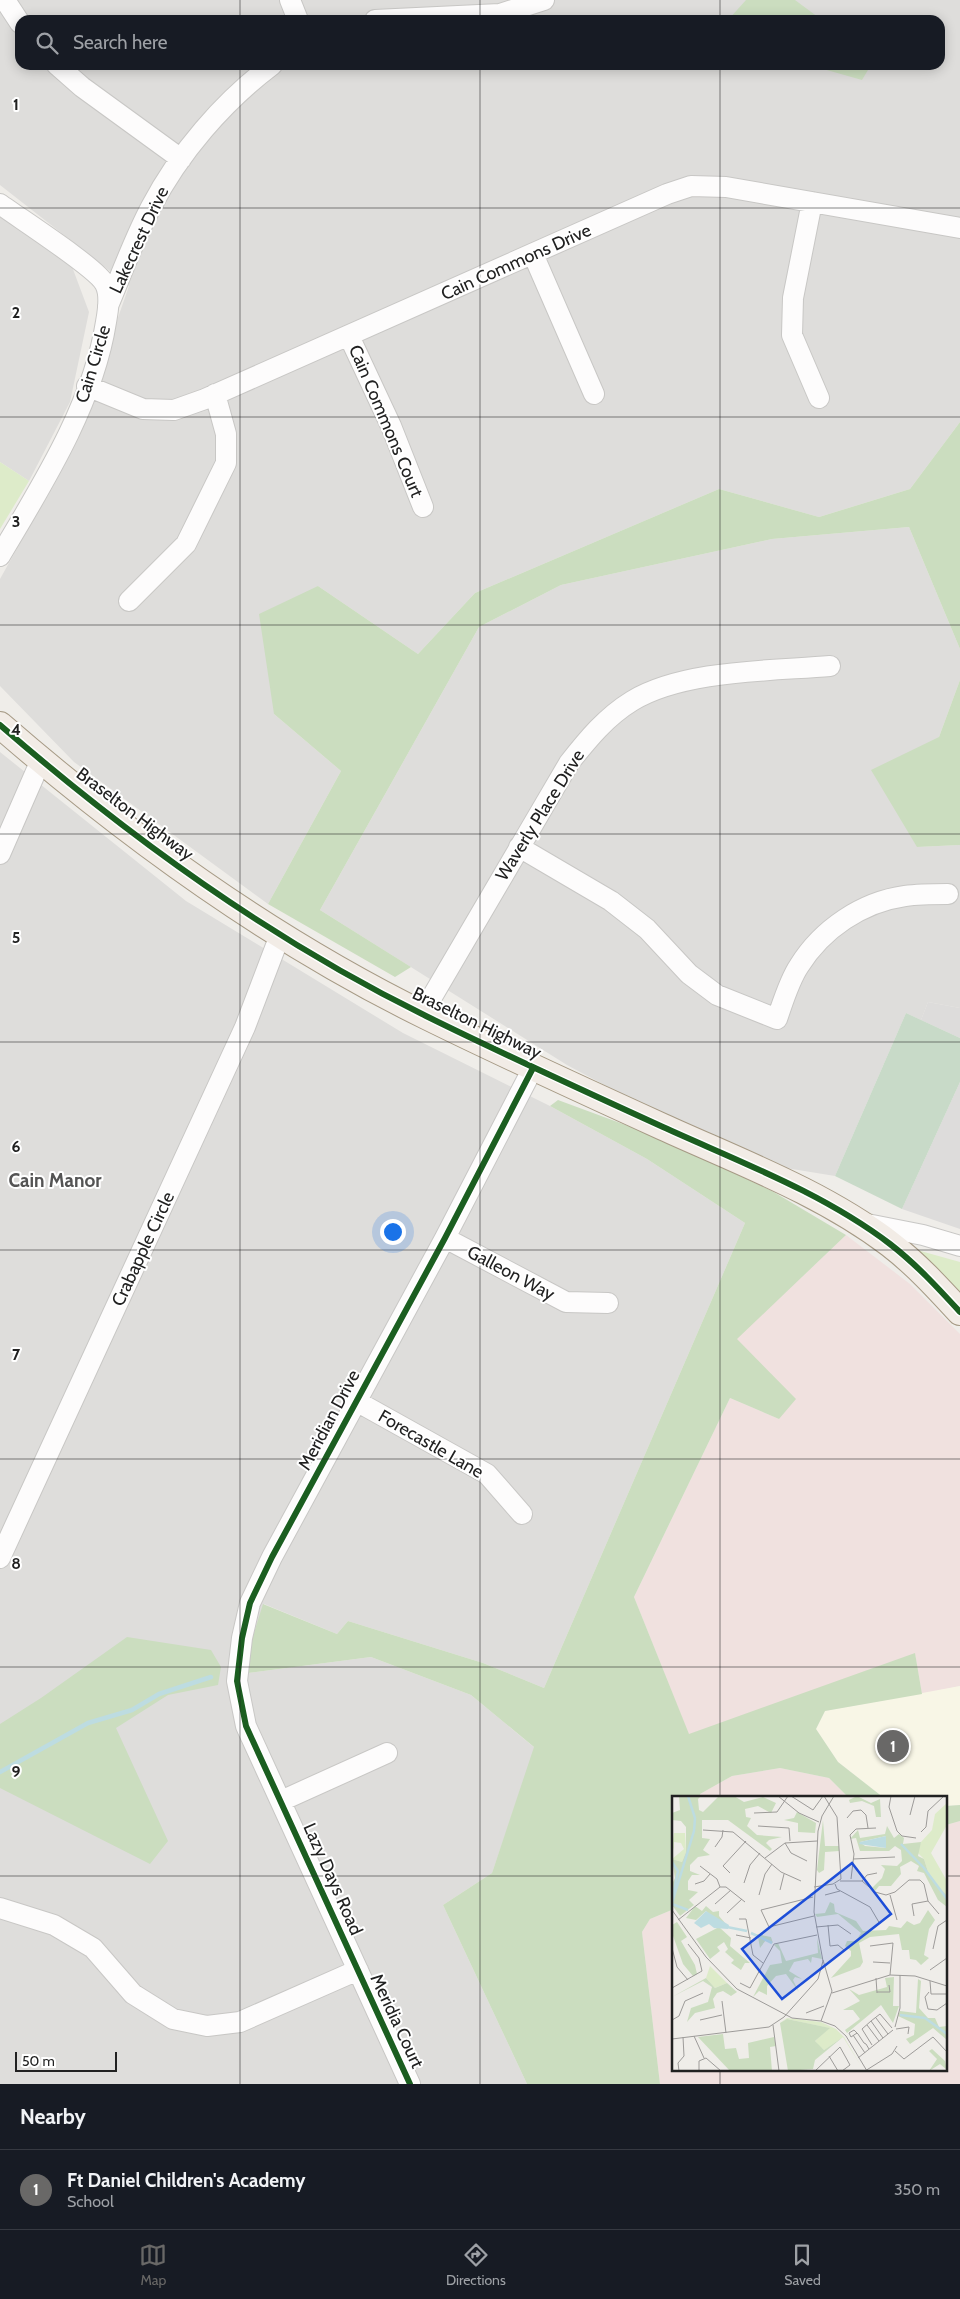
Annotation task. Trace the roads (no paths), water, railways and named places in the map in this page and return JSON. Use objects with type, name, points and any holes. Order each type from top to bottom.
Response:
[{"type":"main road","name":"Braselton Highway","points":[[0,724],[41,760],[150,846],[280,936],[422,1014],[534,1068],[791,1185],[890,1244],[911,1262],[960,1312]]},
{"type":"street","points":[[5,0],[15,15]]},
{"type":"street","points":[[290,0],[296,15]]},
{"type":"street","points":[[489,15],[500,14],[544,0]]},
{"type":"street","points":[[63,70],[82,87],[181,159]]},
{"type":"street","name":"Lakecrest Drive","points":[[108,306],[151,207],[181,159],[216,115],[266,70]]},
{"type":"street","name":"Cain Commons Drive","points":[[87,386],[143,408],[174,410],[349,336],[667,194],[692,186],[726,187],[960,228]]},
{"type":"street","points":[[812,202],[793,298],[792,335],[819,398]]},
{"type":"street","name":"Cain Circle","points":[[0,204],[92,270],[106,285],[108,306],[103,341],[75,422],[43,484],[0,556]]},
{"type":"street","points":[[533,254],[594,394]]},
{"type":"street","name":"Cain Commons Court","points":[[349,336],[390,426],[422,507]]},
{"type":"street","points":[[129,601],[186,544],[226,463],[226,434],[215,394]]},
{"type":"street","name":"Waverly Place Drive","points":[[422,1014],[569,763],[597,728],[632,701],[673,684],[726,675],[830,666]]},
{"type":"street","points":[[0,854],[41,760]]},
{"type":"street","points":[[519,847],[611,901],[647,928],[689,974],[716,995],[777,1019],[798,966],[818,941],[842,921],[867,906],[905,896],[948,894]]},
{"type":"street","name":"Crabapple Circle","points":[[0,1558],[245,1027],[280,936]]},
{"type":"street","name":"Meridian Drive","points":[[281,1801],[246,1726],[238,1681],[242,1638],[250,1603],[356,1401],[446,1238],[534,1068]]},
{"type":"street","points":[[856,1222],[923,1235],[960,1246]]},
{"type":"street","name":"Galleon Way","points":[[446,1238],[566,1302],[608,1303]]},
{"type":"street","name":"Forecastle Lane","points":[[356,1401],[486,1474],[522,1514]]},
{"type":"street","points":[[281,1801],[387,1753]]},
{"type":"street","name":"Lazy Days Road","points":[[281,1801],[358,1970]]},
{"type":"street","points":[[0,1908],[54,1925],[93,1948],[133,1994],[173,2019],[207,2026],[240,2022],[358,1970]]},
{"type":"street","name":"Meridia Court","points":[[358,1970],[410,2084]]},
{"type":"waterway","points":[[0,1772],[88,1723],[132,1710],[159,1694],[211,1677]]},
{"type":"place","name":"Ft Daniel Children's Academy","points":[[893,1746]]},
{"type":"district","name":"Cain Manor","points":[[55,1180]]}]
